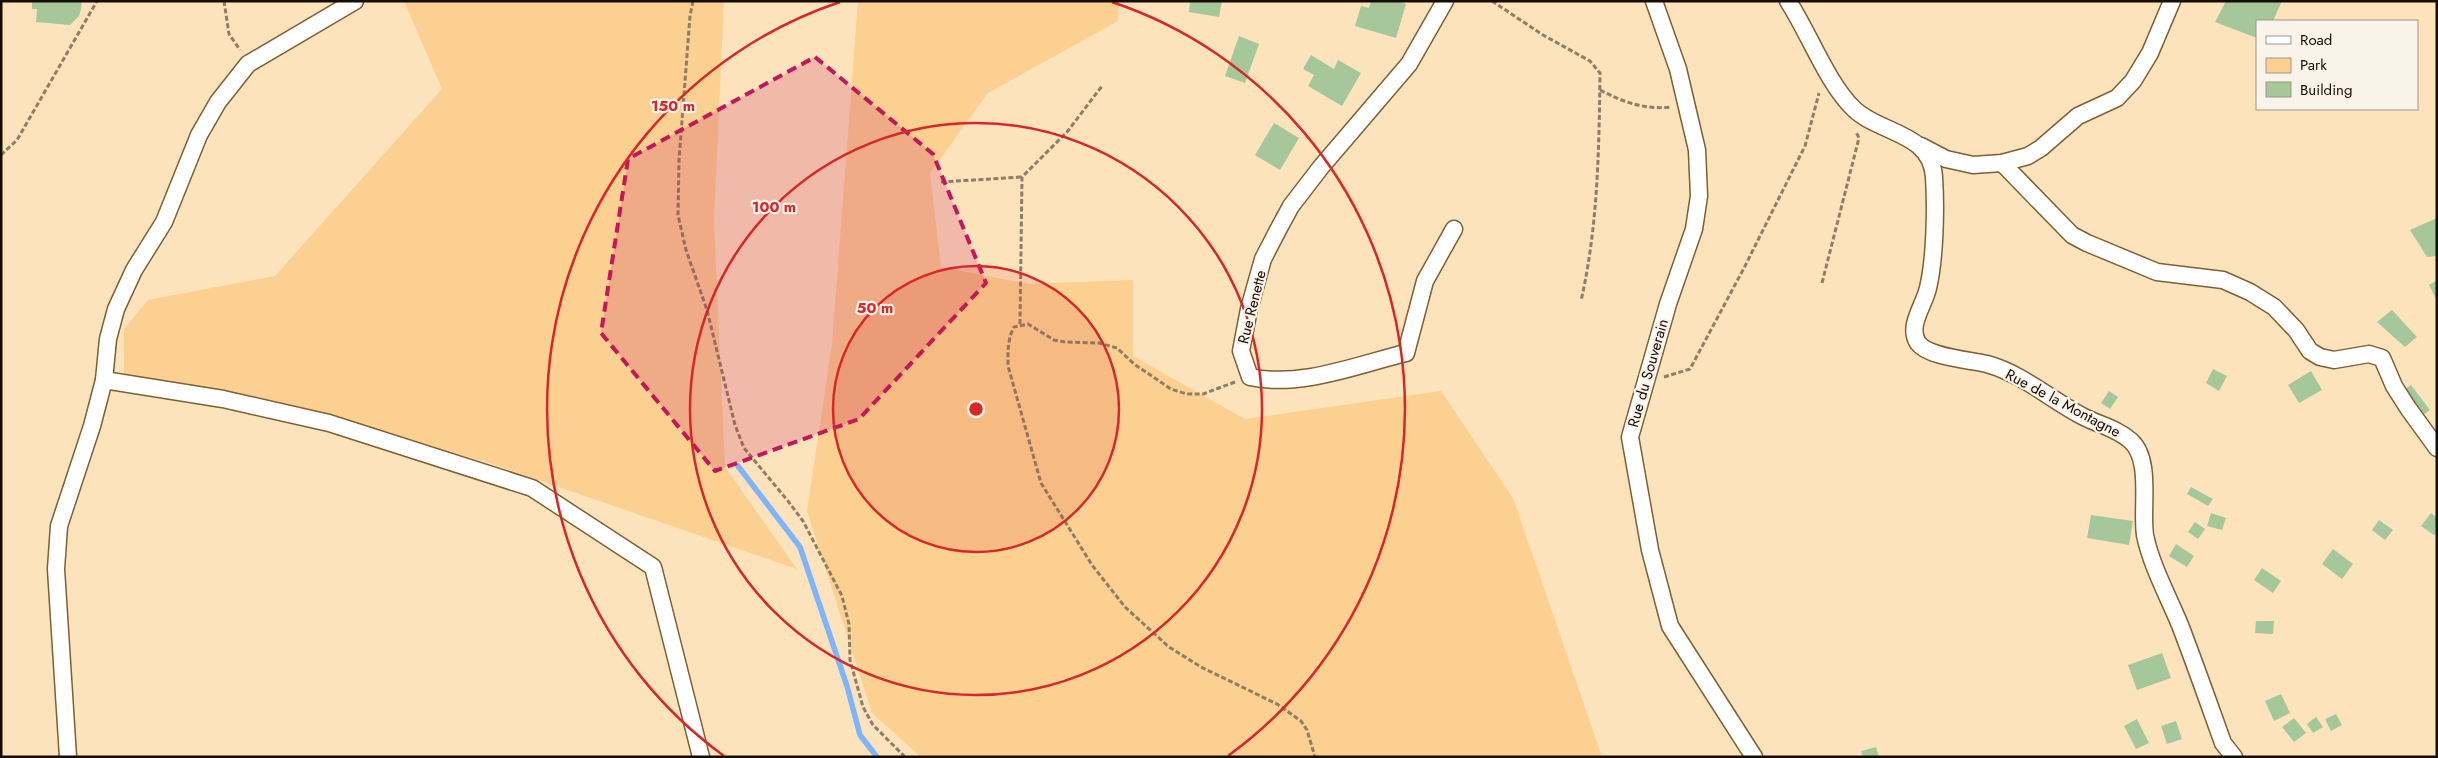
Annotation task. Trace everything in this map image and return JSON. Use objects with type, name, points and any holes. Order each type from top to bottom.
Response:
[{"type":"street","points":[[68,757],[56,578],[59,526],[92,426],[104,380],[108,339],[116,309],[134,270],[164,222],[199,135],[218,102],[248,64],[355,1]]},
{"type":"street","name":"Rue Renette","points":[[1250,377],[1241,351],[1247,318],[1264,259],[1278,230],[1291,206],[1321,167],[1409,64],[1445,1]]},
{"type":"street","name":"Rue du Souverain","points":[[1654,1],[1678,68],[1697,150],[1699,196],[1694,229],[1668,304],[1630,436],[1650,550],[1670,626],[1754,757]]},
{"type":"street","name":"Rue de la Montagne","points":[[1788,1],[1802,22],[1826,68],[1854,109],[1915,142],[1928,156],[1934,175],[1931,262],[1928,290],[1916,320],[1917,341],[1922,348],[1937,354],[1989,365],[2027,381],[2058,402],[2118,432],[2132,442],[2139,451],[2143,462],[2146,535],[2152,557],[2186,641],[2223,743],[2234,757]]},
{"type":"street","points":[[1915,142],[1956,163],[1973,165],[2002,162],[2028,156],[2078,116],[2117,98],[2133,81],[2150,53],[2172,1]]},
{"type":"street","points":[[2002,162],[2072,235],[2087,243],[2157,272],[2223,280],[2250,292],[2274,307],[2296,330],[2310,351],[2320,357],[2334,360],[2369,354],[2382,358],[2399,394],[2437,448]]},
{"type":"street","points":[[1250,377],[1268,381],[1303,378],[1406,353],[1425,281],[1454,229]]},
{"type":"street","points":[[104,380],[223,399],[329,423],[532,488],[653,567],[701,757]]},
{"type":"path","points":[[1,154],[17,140],[97,1]]},
{"type":"path","points":[[224,1],[229,34],[248,64]]},
{"type":"path","points":[[693,1],[690,16],[679,160],[678,215],[686,250],[707,310],[735,425],[744,448],[788,500],[803,521],[842,596],[849,624],[850,660],[863,707],[873,725],[905,757]]},
{"type":"path","points":[[1492,1],[1543,35],[1590,61],[1600,73],[1596,208],[1590,260],[1581,301]]},
{"type":"path","points":[[1646,378],[1669,377],[1690,369],[1744,268],[1805,146],[1826,68]]},
{"type":"path","points":[[941,182],[1022,177],[1067,132],[1102,86]]},
{"type":"path","points":[[1600,90],[1623,102],[1657,109],[1686,106]]},
{"type":"path","points":[[1822,283],[1859,138],[1853,128],[1854,109]]},
{"type":"path","points":[[1020,324],[1022,177]]},
{"type":"path","points":[[1250,377],[1203,394],[1187,394],[1171,389],[1134,364],[1117,348],[1099,343],[1054,340],[1028,324],[1020,324],[1014,327],[1010,336],[1008,366],[1042,483],[1092,565],[1125,607],[1169,647],[1201,667],[1277,704],[1301,721],[1308,730],[1315,757]]},
{"type":"highlighted area","points":[[815,57],[933,154],[986,283],[859,419],[715,471],[601,333],[628,159]]},
{"type":"green space","points":[[404,1],[724,1],[714,220],[725,467],[797,569],[483,461],[124,373],[124,329],[148,300],[275,276],[442,89]]},
{"type":"green space","points":[[858,1],[1119,1],[1118,21],[988,93],[930,173],[941,267],[1029,284],[1133,280],[1133,356],[1245,419],[1441,391],[1513,498],[1602,757],[921,757],[872,713],[807,511],[832,344]]},
{"type":"building","points":[[32,1],[82,1],[79,16],[70,25],[36,22],[37,9],[32,9]]},
{"type":"building","points":[[1190,1],[1222,1],[1219,17],[1189,12]]},
{"type":"building","points":[[1371,1],[1397,1],[1406,4],[1396,38],[1355,26],[1361,6],[1369,8]]},
{"type":"building","points":[[2226,1],[2282,1],[2273,20],[2256,20],[2256,38],[2215,22]]},
{"type":"building","points":[[1239,36],[1259,44],[1245,83],[1225,76]]},
{"type":"building","points":[[1311,55],[1334,69],[1338,60],[1361,73],[1342,106],[1308,86],[1314,75],[1303,69]]},
{"type":"building","points":[[1274,123],[1299,138],[1280,170],[1255,155]]},
{"type":"building","points":[[2437,218],[2437,256],[2427,257],[2410,230]]},
{"type":"building","points":[[2437,280],[2437,301],[2429,285]]},
{"type":"building","points":[[2392,310],[2417,337],[2405,347],[2377,322]]},
{"type":"building","points":[[2213,369],[2227,376],[2219,391],[2206,383]]},
{"type":"building","points":[[2311,371],[2322,390],[2299,403],[2288,385]]},
{"type":"building","points":[[2411,385],[2430,410],[2416,420],[2402,391]]},
{"type":"building","points":[[2109,391],[2118,397],[2110,409],[2101,403]]},
{"type":"building","points":[[2191,487],[2213,499],[2208,506],[2187,494]]},
{"type":"building","points":[[2211,513],[2226,518],[2222,530],[2207,526]]},
{"type":"building","points":[[2431,513],[2437,518],[2437,532],[2434,535],[2421,526]]},
{"type":"building","points":[[2091,515],[2133,521],[2129,545],[2087,538]]},
{"type":"building","points":[[2379,520],[2393,530],[2385,540],[2372,530]]},
{"type":"building","points":[[2195,522],[2205,529],[2198,539],[2188,532]]},
{"type":"building","points":[[2176,544],[2194,556],[2187,567],[2169,556]]},
{"type":"building","points":[[2333,549],[2353,564],[2342,579],[2322,564]]},
{"type":"building","points":[[2262,568],[2281,581],[2273,593],[2254,580]]},
{"type":"building","points":[[2256,621],[2274,621],[2273,634],[2255,633]]},
{"type":"building","points":[[2162,653],[2171,678],[2137,690],[2128,665]]},
{"type":"building","points":[[2281,694],[2290,713],[2274,721],[2265,701]]},
{"type":"building","points":[[2336,714],[2342,725],[2331,731],[2325,719]]},
{"type":"building","points":[[2316,717],[2323,727],[2313,733],[2307,724]]},
{"type":"building","points":[[2294,718],[2306,733],[2294,742],[2282,727]]},
{"type":"building","points":[[2137,719],[2149,743],[2136,749],[2124,726]]},
{"type":"building","points":[[2176,721],[2182,739],[2167,744],[2161,726]]},
{"type":"building","points":[[1876,747],[1879,757],[1863,757],[1861,751]]},
{"type":"waterway","points":[[738,466],[800,547],[847,686],[860,735],[877,757]]}]
